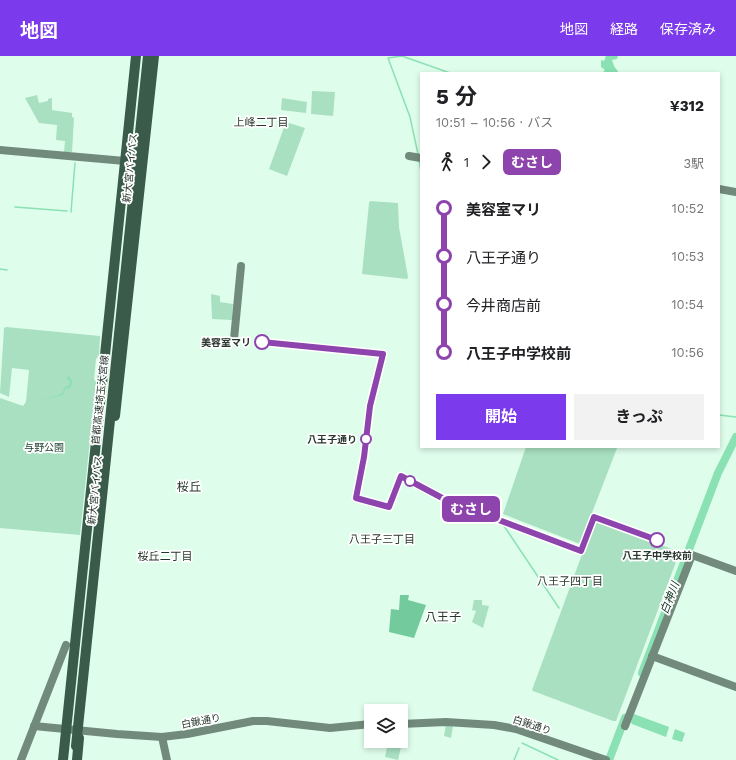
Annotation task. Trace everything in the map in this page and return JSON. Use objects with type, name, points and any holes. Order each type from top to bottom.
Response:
[{"type":"highway","name":"新大宮バイパス","points":[[63,760],[136,56]]},
{"type":"highway","name":"首都高速埼玉大宮線","points":[[73,744],[142,56]]},
{"type":"highway","name":"首都高速埼玉大宮線","points":[[73,744],[148,56]]},
{"type":"highway","name":"新大宮バイパス","points":[[75,760],[80,730],[120,376],[154,56]]},
{"type":"highway","points":[[68,760],[73,744]]},
{"type":"highway","points":[[73,744],[75,760]]},
{"type":"street","points":[[0,150],[125,161]]},
{"type":"street","points":[[409,156],[420,158]]},
{"type":"street","points":[[720,190],[736,192]]},
{"type":"street","points":[[234,339],[241,266]]},
{"type":"street","points":[[625,726],[692,555],[736,571]]},
{"type":"street","points":[[21,760],[66,646]]},
{"type":"street","points":[[652,656],[736,687]]},
{"type":"street","name":"白鍬通り","points":[[34,726],[162,737],[187,734],[253,721],[267,721],[330,728],[364,725]]},
{"type":"street","name":"白鍬通り","points":[[408,724],[446,722],[494,725],[516,729],[606,760]]},
{"type":"street","points":[[162,737],[167,760]]},
{"type":"green space","points":[[312,91],[335,92],[333,116],[311,114]]},
{"type":"green space","points":[[37,95],[39,103],[48,101],[48,99],[52,98],[52,110],[72,113],[72,117],[74,118],[72,152],[64,152],[65,141],[56,140],[57,125],[39,123],[25,98]]},
{"type":"green space","points":[[282,98],[307,102],[306,113],[281,110]]},
{"type":"green space","points":[[286,122],[305,128],[287,176],[269,169]]},
{"type":"green space","points":[[370,201],[398,203],[399,227],[408,277],[407,279],[362,274]]},
{"type":"green space","points":[[211,294],[220,296],[220,302],[233,304],[232,320],[212,319]]},
{"type":"green space","name":"与野公園","points":[[4,328],[100,336],[99,355],[96,359],[94,379],[96,382],[80,535],[0,528],[0,398],[23,406],[26,402],[29,370],[12,368],[9,397],[0,393]]},
{"type":"green space","points":[[526,448],[617,448],[580,544],[503,514]]},
{"type":"green space","points":[[598,521],[677,551],[679,554],[616,721],[532,690],[594,522]]},
{"type":"green space","points":[[474,600],[482,600],[482,605],[489,606],[483,628],[472,622],[476,611],[472,610]]},
{"type":"green space","points":[[446,725],[453,726],[451,738],[444,736]]},
{"type":"green space","points":[[387,748],[401,748],[398,760],[385,757]]},
{"type":"shaded area","points":[[606,56],[618,56],[617,59],[612,60],[618,72],[603,72],[605,70],[601,67],[601,60],[604,61]]},
{"type":"shaded area","points":[[68,376],[72,380],[72,385],[70,388],[65,389],[63,395],[40,401],[62,394],[65,387],[70,384],[67,379]]},
{"type":"shaded area","points":[[400,595],[409,595],[408,600],[426,605],[414,638],[389,632],[391,609],[399,610]]},
{"type":"shaded area","points":[[634,714],[669,727],[666,737],[632,724],[631,722]]},
{"type":"shaded area","points":[[675,729],[685,733],[682,742],[672,739]]},
{"type":"waterway","points":[[418,154],[410,117],[388,58],[402,56],[447,72]]},
{"type":"waterway","points":[[419,160],[420,166]]},
{"type":"waterway","points":[[71,212],[75,163]]},
{"type":"waterway","points":[[15,207],[67,211]]},
{"type":"waterway","points":[[0,269],[7,270]]},
{"type":"waterway","points":[[720,415],[736,417]]},
{"type":"waterway","name":"白神川","points":[[642,673],[718,473],[736,437]]},
{"type":"waterway","points":[[502,523],[559,608]]},
{"type":"waterway","name":"白神川","points":[[609,760],[625,718]]},
{"type":"waterway","points":[[522,743],[558,760]]},
{"type":"waterway","points":[[514,760],[519,748]]},
{"type":"bus line","name":"むさし","points":[[262,342],[383,354],[368,416],[364,457],[356,498],[389,507],[401,476],[446,500],[581,551],[594,517],[657,540]]},
{"type":"place","name":"美容室マリ","points":[[262,342]]},
{"type":"place","name":"八王子通り","points":[[366,439]]},
{"type":"place","name":"八王子中学校前","points":[[657,540]]},
{"type":"district","name":"上峰二丁目","points":[[261,122]]},
{"type":"district","name":"桜丘","points":[[189,487]]},
{"type":"district","name":"八王子三丁目","points":[[382,539]]},
{"type":"district","name":"桜丘二丁目","points":[[165,556]]},
{"type":"district","name":"八王子四丁目","points":[[570,581]]},
{"type":"district","name":"八王子","points":[[443,617]]}]
